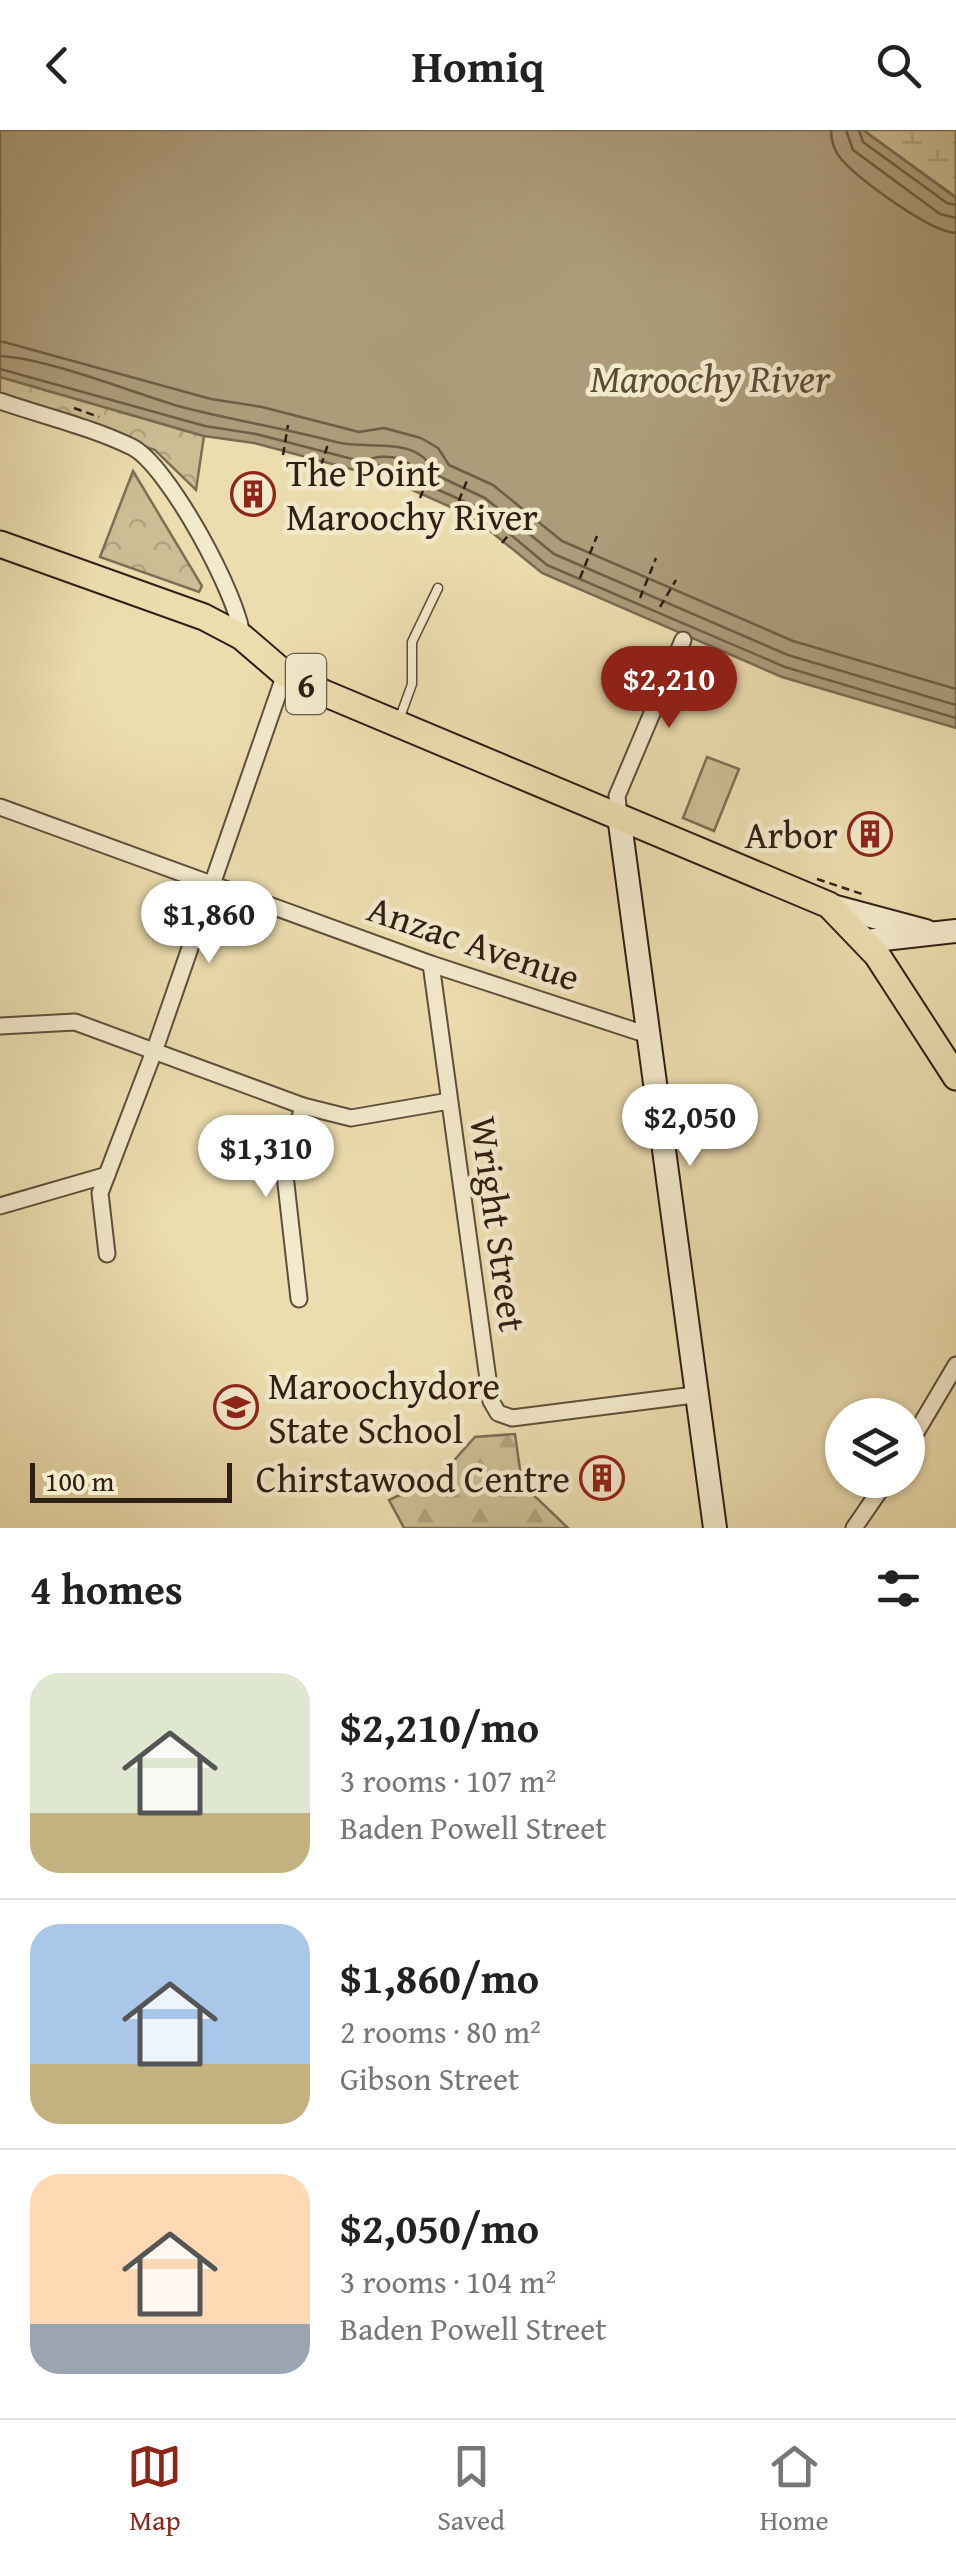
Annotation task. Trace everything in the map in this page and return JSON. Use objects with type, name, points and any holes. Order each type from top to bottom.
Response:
[{"type":"main road","name":"6","points":[[0,544],[204,616],[242,638],[286,674],[829,905],[866,941],[956,1077]]},
{"type":"street","points":[[0,401],[135,448],[161,473],[238,610],[242,638]]},
{"type":"street","points":[[682,640],[617,796],[645,1034],[715,1528]]},
{"type":"street","points":[[108,1254],[100,1193],[155,1049],[286,674]]},
{"type":"street","name":"Anzac Avenue","points":[[0,807],[432,964],[645,1034]]},
{"type":"street","points":[[829,905],[926,931]]},
{"type":"street","points":[[866,941],[926,931],[956,931]]},
{"type":"street","name":"Wright Street","points":[[432,964],[492,1402],[498,1413],[512,1418],[694,1395]]},
{"type":"street","points":[[0,1026],[75,1022],[304,1106],[351,1118],[449,1101]]},
{"type":"street","points":[[299,1299],[286,1175],[304,1106]]},
{"type":"street","points":[[0,1206],[107,1175]]},
{"type":"street","points":[[925,1417],[956,1365]]},
{"type":"street","points":[[859,1526],[876,1498]]},
{"type":"lane","points":[[398,724],[412,684],[412,642],[438,588]]},
{"type":"path","points":[[283,455],[288,426]]},
{"type":"path","points":[[321,466],[328,444]]},
{"type":"path","points":[[420,498],[434,466]]},
{"type":"path","points":[[454,512],[468,478]]},
{"type":"path","points":[[502,544],[528,511],[533,515]]},
{"type":"path","points":[[580,578],[597,536]]},
{"type":"path","points":[[640,598],[656,558]]},
{"type":"path","points":[[660,607],[676,580]]},
{"type":"path","points":[[814,880],[821,877],[868,896]]},
{"type":"green space","points":[[863,130],[956,130],[956,197]]},
{"type":"green space","points":[[0,377],[204,436],[196,490],[155,450],[0,395]]},
{"type":"green space","points":[[133,471],[202,586],[199,592],[100,557]]},
{"type":"green space","points":[[707,757],[739,769],[714,831],[683,818]]},
{"type":"green space","points":[[515,1434],[522,1484],[568,1528],[404,1528],[389,1500],[441,1475],[475,1437]]},
{"type":"water","name":"Maroochy River","points":[[0,130],[863,130],[956,198],[956,728],[782,677],[542,573],[473,517],[408,488],[412,474],[378,465],[373,475],[254,443],[204,436],[0,377]]},
{"type":"place","name":"The Point Maroochy River","points":[[253,494]]},
{"type":"place","name":"Arbor","points":[[870,834]]},
{"type":"place","name":"Maroochydore State School","points":[[236,1407]]},
{"type":"place","name":"Chirstawood Centre","points":[[602,1478]]}]
